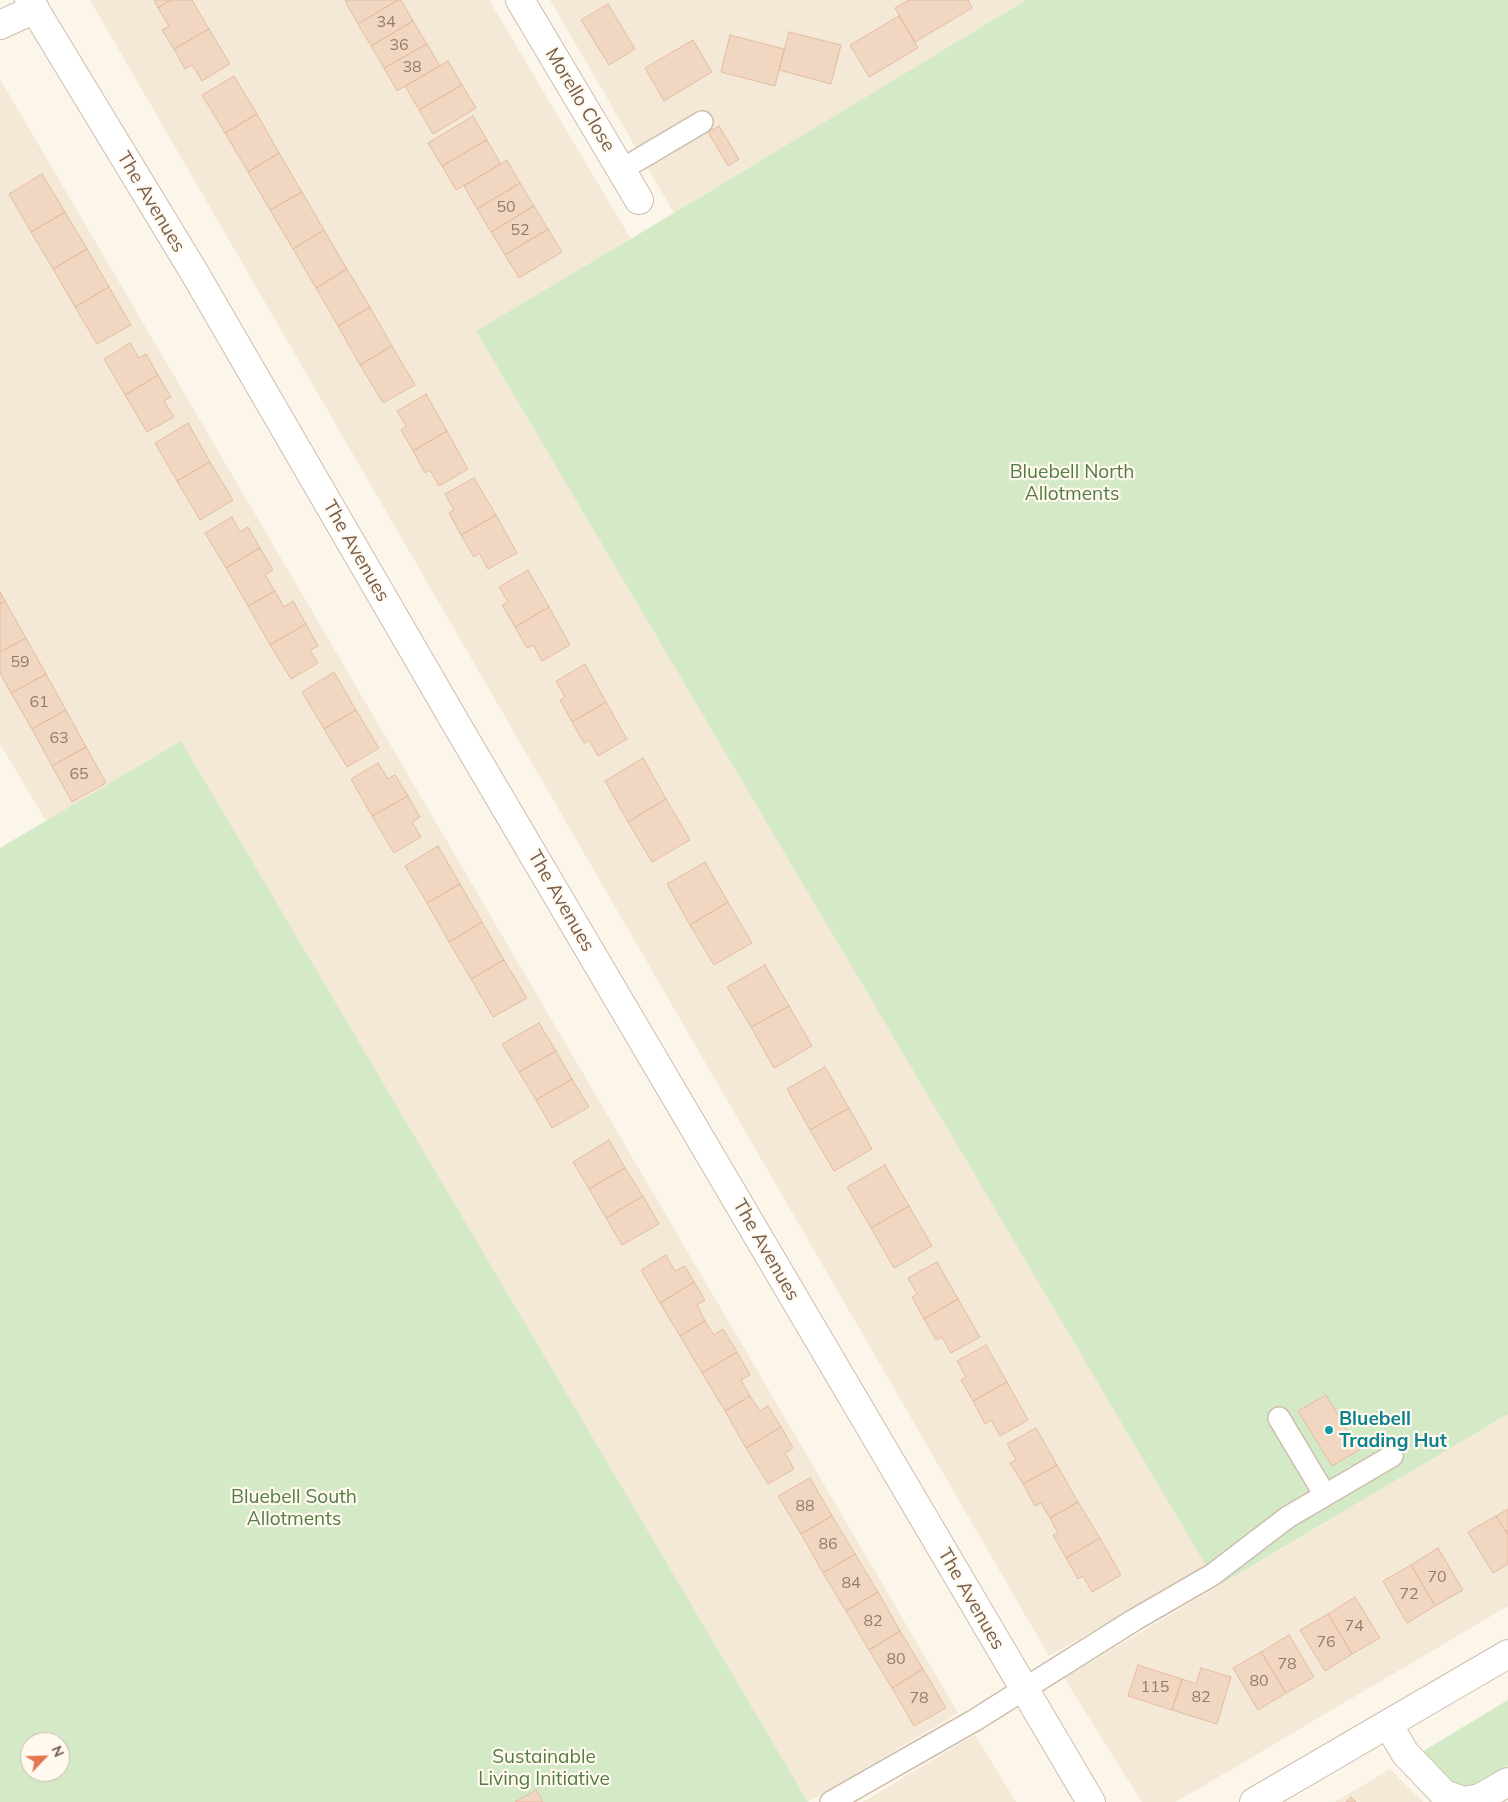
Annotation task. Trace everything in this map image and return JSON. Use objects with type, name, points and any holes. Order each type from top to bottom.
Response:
[{"type":"street","name":"Morello Close","points":[[520,0],[639,200]]},
{"type":"street","points":[[0,25],[32,5]]},
{"type":"street","name":"The Avenues","points":[[32,5],[194,272],[458,727],[1091,1802]]},
{"type":"street","points":[[1254,1802],[1508,1654]]},
{"type":"street","points":[[1388,1724],[1405,1753],[1444,1794],[1463,1802],[1480,1798],[1508,1782]]},
{"type":"lane","points":[[621,170],[702,122]]},
{"type":"lane","points":[[1280,1418],[1325,1495]]},
{"type":"lane","points":[[831,1802],[1025,1690],[1134,1620],[1212,1575],[1288,1517],[1392,1456]]},
{"type":"shaded area","points":[[90,0],[489,0],[631,239],[476,331],[1207,1566],[1049,1656]]},
{"type":"shaded area","points":[[550,0],[1026,0],[674,213]]},
{"type":"shaded area","points":[[0,79],[958,1713],[808,1802],[181,742],[46,821],[0,744]]},
{"type":"shaded area","points":[[1508,1414],[1508,1606],[1176,1802],[1142,1802],[1064,1678]]},
{"type":"shaded area","points":[[975,1735],[1016,1802],[863,1802]]},
{"type":"shaded area","points":[[1390,1769],[1423,1802],[1335,1802]]},
{"type":"green space","name":"Bluebell North Allotments","points":[[1026,0],[1508,0],[1508,1414],[1218,1586],[476,331]]},
{"type":"green space","name":"Bluebell South Allotments","points":[[181,741],[808,1802],[0,1802],[0,848]]},
{"type":"green space","points":[[1508,1700],[1508,1766],[1475,1785],[1455,1787],[1420,1753]]},
{"type":"building","points":[[154,0],[171,0],[158,8]]},
{"type":"building","points":[[171,0],[192,0],[209,29],[174,49],[162,30],[169,26],[158,8]]},
{"type":"building","points":[[398,0],[358,24],[345,1]]},
{"type":"building","points":[[401,0],[413,21],[371,46],[358,24]]},
{"type":"building","points":[[909,0],[968,0],[972,8],[915,42],[895,8]]},
{"type":"building","points":[[608,4],[635,49],[609,65],[581,20]]},
{"type":"building","points":[[899,16],[918,48],[869,77],[850,45]]},
{"type":"building","points":[[413,21],[427,44],[384,68],[371,46]]},
{"type":"building","points":[[209,29],[230,64],[202,81],[192,65],[185,69],[174,49]]},
{"type":"building","points":[[789,32],[841,45],[831,84],[779,70]]},
{"type":"building","points":[[730,35],[784,49],[775,86],[721,72]]},
{"type":"building","points":[[693,40],[712,72],[664,101],[645,68]]},
{"type":"building","points":[[427,44],[440,66],[397,91],[384,68]]},
{"type":"building","points":[[448,61],[462,85],[419,110],[405,86]]},
{"type":"building","points":[[234,76],[257,114],[225,133],[202,95]]},
{"type":"building","points":[[462,85],[476,108],[433,134],[419,110]]},
{"type":"building","points":[[257,114],[279,153],[248,172],[225,133]]},
{"type":"building","points":[[473,116],[487,140],[442,166],[428,143]]},
{"type":"building","points":[[719,126],[739,159],[728,166],[708,132]]},
{"type":"building","points":[[487,140],[501,164],[456,190],[442,166]]},
{"type":"building","points":[[279,153],[302,192],[270,210],[248,172]]},
{"type":"building","points":[[507,160],[520,183],[477,209],[464,186]]},
{"type":"building","points":[[42,174],[65,212],[31,232],[9,194]]},
{"type":"building","points":[[520,183],[534,206],[491,232],[477,209]]},
{"type":"building","points":[[302,192],[324,230],[293,249],[270,210]]},
{"type":"building","points":[[534,206],[548,229],[505,255],[491,232]]},
{"type":"building","points":[[65,212],[87,249],[53,269],[31,232]]},
{"type":"building","points":[[548,229],[562,252],[519,278],[505,255]]},
{"type":"building","points":[[324,230],[347,269],[316,288],[293,249]]},
{"type":"building","points":[[87,249],[109,287],[75,307],[53,269]]},
{"type":"building","points":[[347,269],[370,307],[338,326],[316,288]]},
{"type":"building","points":[[109,287],[131,325],[97,344],[75,307]]},
{"type":"building","points":[[370,307],[392,346],[360,365],[338,326]]},
{"type":"building","points":[[130,343],[139,358],[146,354],[158,375],[125,395],[104,359]]},
{"type":"building","points":[[392,346],[415,385],[383,403],[360,365]]},
{"type":"building","points":[[158,375],[171,397],[164,401],[174,417],[147,432],[125,395]]},
{"type":"building","points":[[426,394],[447,431],[413,451],[401,430],[406,426],[397,411]]},
{"type":"building","points":[[188,423],[210,462],[177,481],[155,443]]},
{"type":"building","points":[[447,431],[468,469],[439,486],[430,470],[425,473],[413,451]]},
{"type":"building","points":[[210,462],[233,500],[200,520],[177,481]]},
{"type":"building","points":[[474,478],[496,515],[461,535],[449,513],[454,510],[445,494]]},
{"type":"building","points":[[496,515],[517,553],[488,569],[479,553],[474,557],[461,535]]},
{"type":"building","points":[[232,517],[240,532],[248,527],[260,548],[226,568],[205,533]]},
{"type":"building","points":[[260,548],[273,570],[265,575],[275,591],[248,606],[226,568]]},
{"type":"building","points":[[528,570],[549,607],[515,627],[502,605],[508,602],[499,587]]},
{"type":"building","points":[[275,591],[284,607],[293,601],[306,624],[270,645],[248,606]]},
{"type":"building","points":[[0,592],[5,601],[0,604]]},
{"type":"building","points":[[5,601],[26,638],[0,652],[0,604]]},
{"type":"building","points":[[549,607],[570,645],[542,661],[533,645],[527,648],[515,627]]},
{"type":"building","points":[[306,624],[318,646],[310,650],[318,663],[291,679],[270,645]]},
{"type":"building","points":[[26,638],[46,674],[11,693],[0,673],[0,652]]},
{"type":"building","points":[[585,664],[606,702],[572,722],[560,700],[565,697],[556,681]]},
{"type":"building","points":[[334,672],[356,710],[324,729],[302,692]]},
{"type":"building","points":[[46,674],[66,710],[32,729],[11,693]]},
{"type":"building","points":[[606,702],[627,739],[598,756],[589,740],[584,743],[572,722]]},
{"type":"building","points":[[66,710],[86,747],[52,766],[32,729]]},
{"type":"building","points":[[356,710],[379,748],[347,767],[324,729]]},
{"type":"building","points":[[86,747],[106,783],[72,802],[52,766]]},
{"type":"building","points":[[643,758],[666,799],[628,822],[605,781]]},
{"type":"building","points":[[378,763],[388,779],[395,775],[408,796],[372,816],[351,779]]},
{"type":"building","points":[[408,796],[420,817],[412,822],[421,837],[394,853],[372,816]]},
{"type":"building","points":[[666,799],[690,840],[652,862],[628,822]]},
{"type":"building","points":[[438,846],[460,884],[427,903],[405,866]]},
{"type":"building","points":[[705,862],[728,902],[690,925],[667,884]]},
{"type":"building","points":[[460,884],[482,922],[449,942],[427,903]]},
{"type":"building","points":[[728,902],[752,943],[714,965],[690,925]]},
{"type":"building","points":[[482,922],[504,960],[471,979],[449,942]]},
{"type":"building","points":[[504,960],[527,998],[493,1017],[471,979]]},
{"type":"building","points":[[765,965],[789,1006],[751,1027],[727,987]]},
{"type":"building","points":[[789,1006],[812,1046],[774,1068],[751,1027]]},
{"type":"building","points":[[539,1023],[556,1051],[519,1072],[502,1044]]},
{"type":"building","points":[[556,1051],[572,1079],[536,1100],[519,1072]]},
{"type":"building","points":[[825,1067],[849,1108],[810,1130],[787,1089]]},
{"type":"building","points":[[572,1079],[589,1107],[552,1128],[536,1100]]},
{"type":"building","points":[[849,1108],[872,1149],[834,1171],[810,1130]]},
{"type":"building","points":[[609,1140],[625,1168],[589,1189],[573,1162]]},
{"type":"building","points":[[885,1165],[909,1206],[871,1228],[847,1187]]},
{"type":"building","points":[[625,1168],[643,1196],[606,1218],[589,1189]]},
{"type":"building","points":[[643,1196],[659,1224],[622,1245],[606,1218]]},
{"type":"building","points":[[909,1206],[932,1246],[894,1268],[871,1228]]},
{"type":"building","points":[[666,1255],[675,1271],[685,1266],[694,1282],[660,1303],[641,1270]]},
{"type":"building","points":[[937,1262],[958,1299],[924,1319],[912,1297],[917,1294],[908,1278]]},
{"type":"building","points":[[694,1282],[705,1300],[697,1305],[705,1321],[680,1336],[660,1303]]},
{"type":"building","points":[[958,1299],[980,1337],[951,1353],[942,1337],[936,1340],[924,1319]]},
{"type":"building","points":[[705,1321],[714,1335],[723,1329],[737,1352],[702,1373],[680,1336]]},
{"type":"building","points":[[986,1345],[1007,1382],[973,1401],[961,1380],[966,1377],[957,1361]]},
{"type":"building","points":[[737,1352],[750,1375],[741,1380],[750,1396],[725,1411],[702,1373]]},
{"type":"building","points":[[1007,1382],[1028,1420],[1000,1436],[991,1420],[985,1424],[973,1401]]},
{"type":"building","name":"Bluebell Trading Hut","points":[[1326,1395],[1359,1450],[1332,1466],[1298,1411]]},
{"type":"building","points":[[750,1396],[760,1411],[768,1406],[781,1427],[746,1448],[725,1411]]},
{"type":"building","points":[[781,1427],[793,1448],[785,1453],[794,1469],[768,1484],[746,1448]]},
{"type":"building","points":[[1036,1428],[1057,1465],[1023,1484],[1010,1463],[1016,1460],[1007,1444]]},
{"type":"building","points":[[1057,1465],[1078,1502],[1050,1518],[1041,1503],[1035,1506],[1023,1484]]},
{"type":"building","points":[[810,1478],[832,1516],[801,1534],[778,1496]]},
{"type":"building","points":[[1078,1502],[1100,1538],[1066,1558],[1053,1535],[1058,1533],[1050,1518]]},
{"type":"building","points":[[1508,1509],[1508,1535],[1496,1516]]},
{"type":"building","points":[[832,1516],[855,1554],[823,1573],[801,1534]]},
{"type":"building","points":[[1496,1516],[1508,1535],[1508,1564],[1493,1573],[1468,1532]]},
{"type":"building","points":[[1100,1538],[1121,1575],[1092,1592],[1083,1576],[1078,1579],[1066,1558]]},
{"type":"building","points":[[1438,1548],[1463,1590],[1435,1606],[1411,1565]]},
{"type":"building","points":[[855,1554],[878,1592],[846,1611],[823,1573]]},
{"type":"building","points":[[1411,1565],[1435,1606],[1407,1623],[1383,1581]]},
{"type":"building","points":[[878,1592],[900,1631],[869,1650],[846,1611]]},
{"type":"building","points":[[1355,1597],[1380,1638],[1352,1654],[1328,1614]]},
{"type":"building","points":[[1328,1614],[1352,1654],[1325,1671],[1300,1630]]},
{"type":"building","points":[[900,1631],[923,1669],[892,1688],[869,1650]]},
{"type":"building","points":[[1289,1635],[1314,1677],[1286,1693],[1261,1652]]},
{"type":"building","points":[[1261,1652],[1286,1693],[1258,1710],[1233,1668]]},
{"type":"building","points":[[1138,1665],[1182,1679],[1172,1710],[1128,1696]]},
{"type":"building","points":[[1201,1668],[1231,1677],[1217,1724],[1172,1710],[1182,1679],[1196,1684]]},
{"type":"building","points":[[923,1669],[946,1708],[914,1726],[892,1688]]},
{"type":"building","points":[[536,1790],[543,1802],[515,1802]]},
{"type":"building","points":[[1351,1797],[1356,1802],[1346,1802]]},
{"type":"place","name":"Bluebell Trading Hut","points":[[1329,1430]]},
{"type":"park label","name":"Sustainable Living Initiative","points":[[544,1768]]}]
